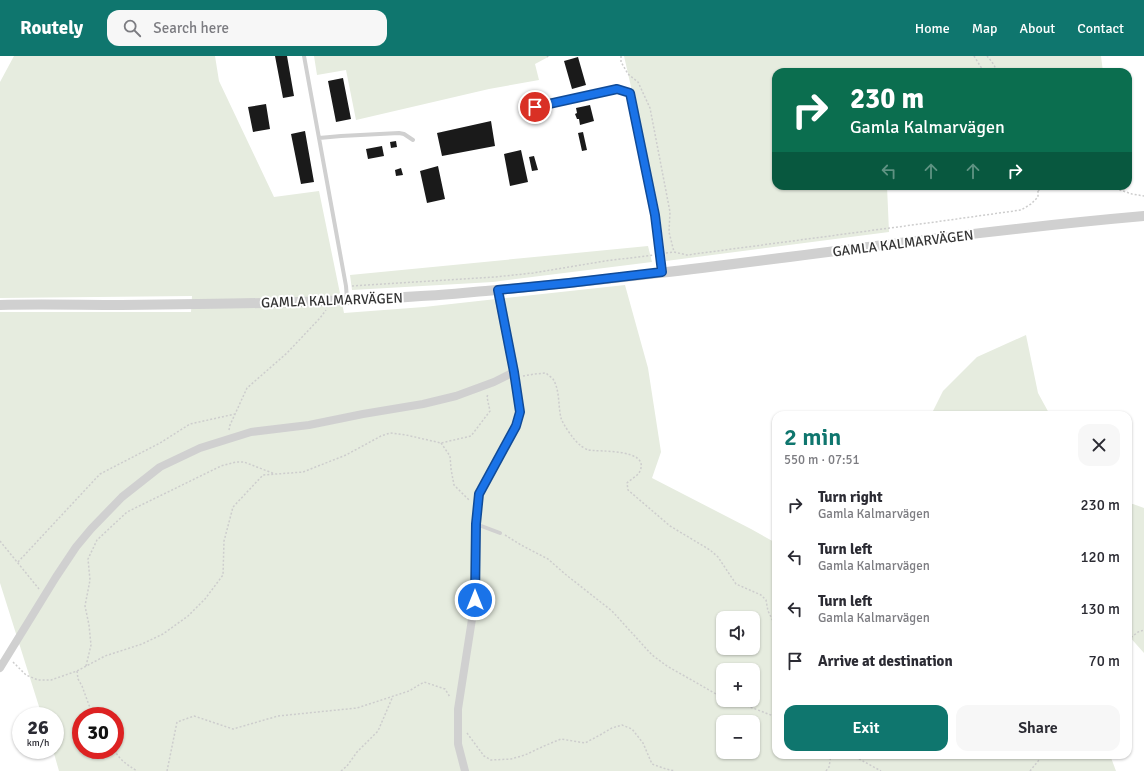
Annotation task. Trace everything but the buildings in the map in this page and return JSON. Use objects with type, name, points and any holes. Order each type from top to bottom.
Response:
[{"type":"street","name":"GAMLA KALMARVÄGEN","points":[[0,304],[120,305],[348,300],[422,296],[569,283],[933,238],[1093,220],[1144,216]]},
{"type":"street","points":[[465,771],[458,744],[458,709],[475,600],[476,524],[479,494],[516,426],[520,412],[498,290]]},
{"type":"street","points":[[0,668],[76,547],[122,497],[160,467],[200,448],[251,432],[309,424],[423,404],[456,396],[514,375]]},
{"type":"lane","points":[[304,56],[348,300]]},
{"type":"lane","points":[[521,110],[617,89],[630,93],[655,215],[662,272]]},
{"type":"lane","points":[[319,138],[359,134],[399,133],[404,134],[413,140]]},
{"type":"lane","points":[[476,524],[500,533]]},
{"type":"path","points":[[621,56],[622,62],[628,74],[638,82],[650,108],[670,212],[669,232],[674,252]]},
{"type":"path","points":[[974,56],[982,68]]},
{"type":"path","points":[[987,56],[996,68]]},
{"type":"path","points":[[346,286],[495,277],[674,252],[687,255],[935,222],[1021,210],[1031,204],[1038,197],[1038,190]]},
{"type":"path","points":[[1120,190],[1144,196]]},
{"type":"path","points":[[227,440],[230,425],[247,388],[287,353],[320,318],[326,310],[328,300]]},
{"type":"path","points":[[514,375],[546,373],[553,379],[557,388],[561,419],[580,446],[588,450],[617,452],[632,455],[638,458],[641,463],[641,470],[638,475],[627,483],[628,490],[670,526],[710,550],[718,557],[736,584],[761,595],[766,600],[768,611],[772,619]]},
{"type":"path","points":[[8,656],[26,675],[38,680],[51,680],[77,671],[105,656],[142,644],[163,634],[188,616],[206,599],[223,575],[224,541],[233,507],[263,475],[303,472],[346,455],[381,436],[390,433],[441,443],[471,436],[490,411],[487,396],[489,389]]},
{"type":"path","points":[[18,562],[100,474],[160,443],[190,424],[235,414]]},
{"type":"path","points":[[441,443],[450,456],[454,485],[478,507]]},
{"type":"path","points":[[86,666],[91,645],[85,606],[90,580],[88,559],[97,540],[127,512],[221,466],[236,462],[244,462],[277,474]]},
{"type":"path","points":[[500,533],[548,558],[565,574],[612,611],[652,655],[667,666],[716,694]]},
{"type":"path","points":[[0,541],[45,596]]},
{"type":"path","points":[[1132,637],[1138,632],[1144,630]]},
{"type":"path","points":[[77,671],[78,679],[90,707]]},
{"type":"path","points":[[167,771],[177,722],[194,716],[233,729],[278,716],[357,708],[409,691],[424,682],[445,689],[458,709]]},
{"type":"path","points":[[341,771],[378,731],[393,696]]},
{"type":"path","points":[[750,707],[772,715]]},
{"type":"path","points":[[458,731],[463,730],[469,735],[484,756],[491,760],[511,759],[525,755],[560,739],[585,743],[612,728],[622,725],[632,729],[643,743],[652,764],[675,771]]},
{"type":"path","points":[[120,759],[137,771]]},
{"type":"path","points":[[826,771],[829,767],[830,759]]},
{"type":"path","points":[[859,759],[881,771]]},
{"type":"path","points":[[1030,771],[1040,759]]},
{"type":"shaded area","points":[[14,56],[215,56],[219,81],[274,197],[319,191],[344,313],[424,307],[625,285],[648,368],[661,452],[652,478],[772,541],[772,759],[1112,759],[1116,771],[59,771],[56,759],[64,759],[64,707],[39,707],[0,583],[0,312],[191,312],[192,296],[0,298],[0,82]]},
{"type":"shaded area","points":[[314,56],[550,56],[535,64],[539,80],[489,89],[356,120],[346,70],[317,75]]},
{"type":"shaded area","points":[[624,56],[1101,56],[1102,68],[772,68],[772,190],[887,190],[889,232],[666,261],[659,210]]},
{"type":"shaded area","points":[[648,246],[652,262],[493,282],[352,290],[350,275]]},
{"type":"shaded area","points":[[1026,335],[1038,393],[1048,411],[933,411],[943,391],[977,357]]},
{"type":"shaded area","points":[[1132,504],[1144,508],[1144,653],[1132,640]]},
{"type":"route","points":[[475,600],[476,524],[479,494],[516,426],[520,412],[498,290],[662,272],[655,215],[630,93],[617,89],[535,107]]}]
